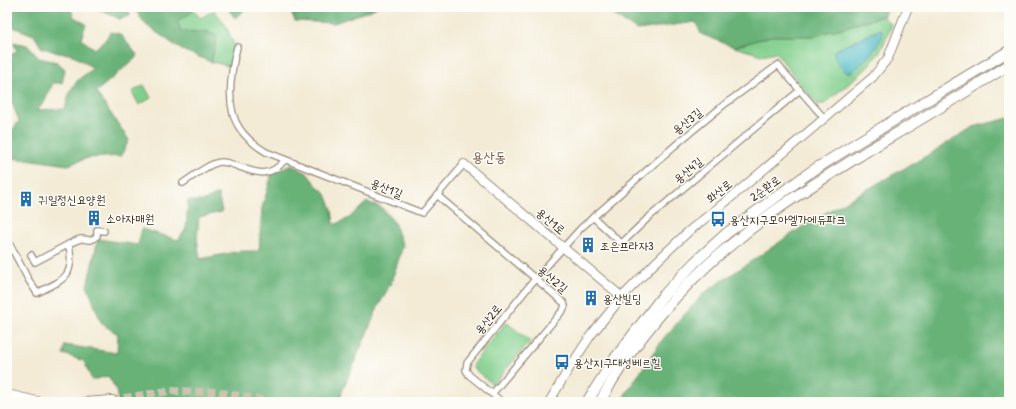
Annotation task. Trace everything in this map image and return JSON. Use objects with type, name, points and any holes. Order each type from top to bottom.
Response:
[{"type":"highway","points":[[995,60],[1009,45]]},
{"type":"highway","name":"2순환로","points":[[587,402],[612,361],[662,297],[694,263],[727,233],[809,173],[1009,51]]},
{"type":"highway","name":"2순환로","points":[[600,402],[631,353],[658,318],[694,278],[731,244],[768,215],[814,184],[1009,65]]},
{"type":"main road","name":"화산로","points":[[549,402],[570,367],[592,335],[622,297],[689,230],[728,200],[873,77],[883,66],[892,49],[908,7]]},
{"type":"main road","name":"용산1로","points":[[464,164],[622,297]]},
{"type":"main road","points":[[7,394],[41,402]]},
{"type":"main road","points":[[85,402],[112,400]]},
{"type":"street","name":"용산1길","points":[[237,47],[232,69],[231,98],[235,120],[240,130],[253,144],[266,152],[422,213],[464,164]]},
{"type":"street","name":"용산3길","points":[[563,247],[593,217],[668,151],[719,108],[778,65],[824,118]]},
{"type":"street","name":"용산4길","points":[[593,217],[620,242],[623,242],[648,218],[800,90]]},
{"type":"street","points":[[183,183],[198,172],[218,162],[227,163],[255,172],[264,172],[278,168],[285,160]]},
{"type":"street","name":"용산2길","points":[[437,195],[535,279],[562,300],[565,306],[492,394]]},
{"type":"street","points":[[31,254],[35,262],[80,239],[89,241],[92,240],[97,236],[97,230],[104,231]]},
{"type":"street","points":[[7,242],[8,241],[37,293],[63,280],[70,268],[71,255],[69,244]]},
{"type":"street","name":"용산2로","points":[[502,402],[469,375],[466,370],[466,365],[494,328],[563,247]]},
{"type":"green space","points":[[7,7],[70,7],[74,17],[86,24],[81,39],[95,49],[106,39],[110,32],[120,34],[138,56],[96,92],[129,140],[121,156],[88,158],[68,165],[10,158],[7,142],[10,134],[19,121],[13,105],[7,103],[7,55],[17,51],[13,42],[27,45],[39,58],[57,62],[65,69],[62,83],[53,83],[44,103],[37,110],[65,109],[70,91],[78,80],[93,68],[71,54],[58,53],[41,47],[34,35],[7,25]]},
{"type":"green space","points":[[93,7],[129,7],[130,16],[120,19]]},
{"type":"green space","points":[[162,7],[192,7],[194,11],[177,21],[181,31],[208,32],[217,37],[211,62],[182,50],[146,25],[136,11],[162,9]]},
{"type":"green space","points":[[227,7],[248,7],[235,18]]},
{"type":"green space","points":[[289,7],[377,7],[334,23],[295,21]]},
{"type":"green space","points":[[600,7],[889,7],[883,16],[814,36],[771,36],[734,47],[701,34],[696,22],[637,30]]},
{"type":"green space","points":[[214,10],[226,26],[235,47],[230,66],[211,62],[217,37],[208,32],[181,31],[177,21],[194,11],[201,18]]},
{"type":"green space","points":[[883,16],[892,25],[878,54],[864,71],[824,104],[817,104],[797,81],[776,52],[762,55],[734,47],[771,36],[814,36]]},
{"type":"green space","points":[[144,85],[151,98],[139,105],[132,92]]},
{"type":"green space","points":[[1009,118],[1009,402],[620,402],[662,340],[704,293],[811,221],[928,155],[973,127]]},
{"type":"green space","points":[[291,165],[307,173],[316,185],[325,192],[332,209],[334,225],[349,218],[367,202],[381,207],[394,222],[403,246],[391,283],[378,307],[343,389],[339,402],[118,402],[116,389],[108,376],[92,380],[84,361],[63,354],[65,345],[117,353],[118,334],[102,324],[87,286],[98,239],[138,245],[142,229],[178,240],[186,229],[188,201],[204,201],[218,194],[222,212],[199,217],[197,238],[200,259],[240,251],[259,251],[262,208],[272,174]]},
{"type":"green space","points":[[506,322],[530,341],[494,384],[492,384],[473,368],[472,365]]},
{"type":"water","points":[[881,29],[883,35],[874,50],[852,72],[846,72],[836,60],[834,51]]},
{"type":"tunnel","points":[[112,400],[169,391],[216,392],[273,402]]},
{"type":"place","name":"귀일정신요양원","points":[[26,199]]},
{"type":"place","name":"소아자매원","points":[[94,218]]},
{"type":"place","name":"용산지구모아엘가에듀파크","points":[[718,219]]},
{"type":"place","name":"조은프라자3","points":[[588,245]]},
{"type":"place","name":"용산빌딩","points":[[591,298]]},
{"type":"place","name":"용산지구대성베르힐","points":[[562,362]]},
{"type":"district","name":"용산동","points":[[489,156]]}]
